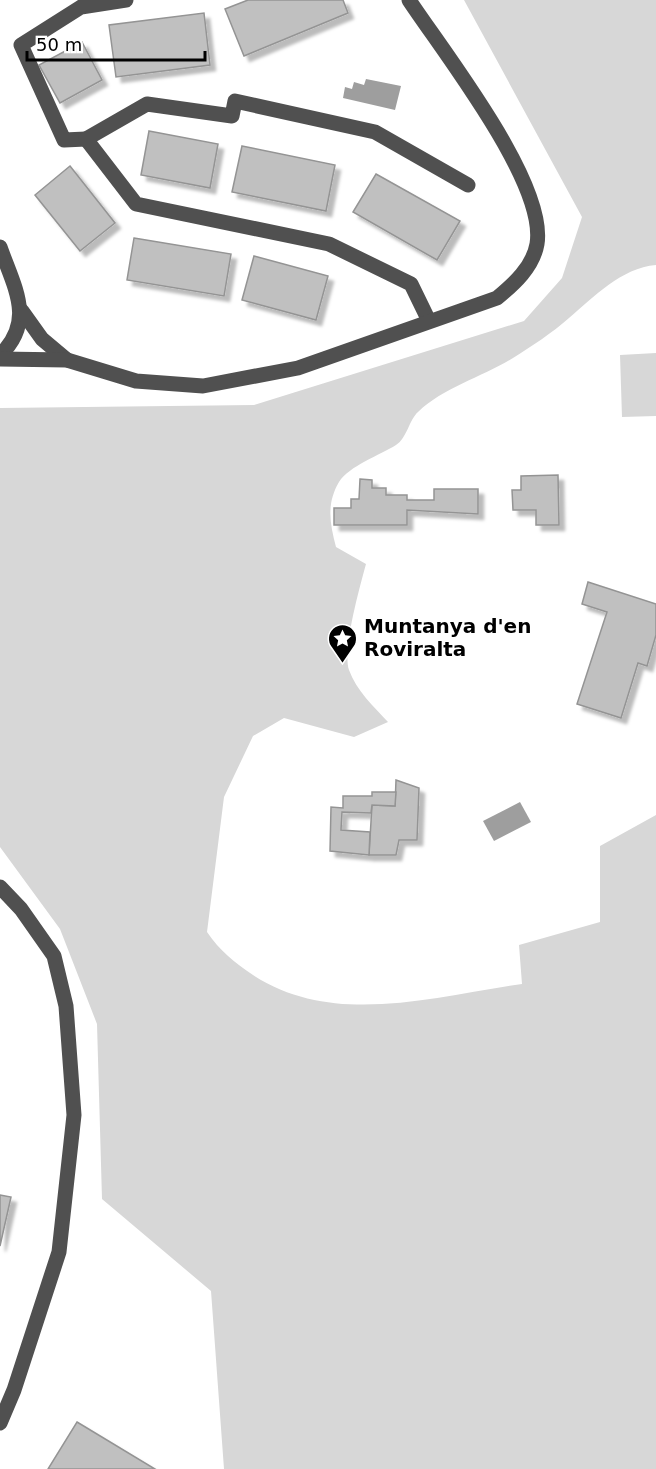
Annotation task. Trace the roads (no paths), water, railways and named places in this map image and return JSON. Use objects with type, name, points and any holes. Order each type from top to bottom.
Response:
[{"type":"street","points":[[126,0],[81,7],[21,45],[64,140],[86,139],[147,104],[232,116],[235,101],[375,132],[468,185]]},
{"type":"street","points":[[0,357],[67,360],[136,381],[202,386],[298,368],[497,298],[514,284],[537,245],[538,220],[514,158],[409,0]]},
{"type":"street","points":[[86,139],[136,204],[329,244],[411,284],[429,321]]},
{"type":"street","points":[[0,247],[22,311],[42,339],[67,360]]},
{"type":"street","points":[[0,357],[13,343],[22,311]]},
{"type":"street","points":[[0,887],[21,909],[54,956],[66,1006],[74,1115],[59,1252],[14,1390],[0,1423]]},
{"type":"place","name":"Muntanya d'en Roviralta","points":[[343,664]]}]
